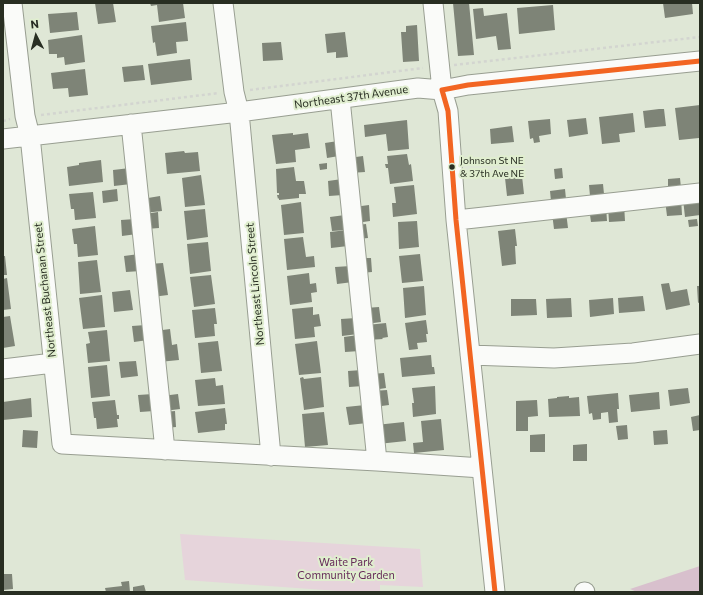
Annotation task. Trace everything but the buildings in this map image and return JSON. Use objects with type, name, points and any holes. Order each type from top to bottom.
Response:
[{"type":"street","name":"Northeast Buchanan Street","points":[[12,3],[24,116],[33,127],[53,363],[62,444],[165,450]]},
{"type":"street","name":"Northeast Lincoln Street","points":[[224,3],[234,92],[239,112],[271,456]]},
{"type":"street","points":[[433,3],[442,90],[448,111],[456,220],[496,592]]},
{"type":"street","name":"Northeast 37th Avenue","points":[[3,139],[33,127],[132,124],[239,112],[418,88],[442,90],[468,85],[700,61]]},
{"type":"street","points":[[340,99],[377,461]]},
{"type":"street","points":[[132,124],[165,450],[482,468]]},
{"type":"street","points":[[456,220],[700,193]]},
{"type":"street","points":[[470,356],[554,358],[633,353],[700,344]]},
{"type":"street","points":[[3,369],[53,363]]},
{"type":"path","points":[[465,64],[700,37]]},
{"type":"path","points":[[243,91],[415,69]]},
{"type":"path","points":[[33,127],[42,114],[216,94]]},
{"type":"green space","name":"Waite Park Community Garden","points":[[180,534],[420,549],[423,587],[380,585],[380,592],[352,592],[185,580]]},
{"type":"shaded area","points":[[700,566],[700,592],[637,592],[630,589]]},
{"type":"transit line","points":[[442,90],[468,85],[700,61]]},
{"type":"transit line","points":[[442,90],[448,111],[456,220],[495,592]]},
{"type":"place","name":"Johnson St NE & 37th Ave NE","points":[[452,167]]}]
